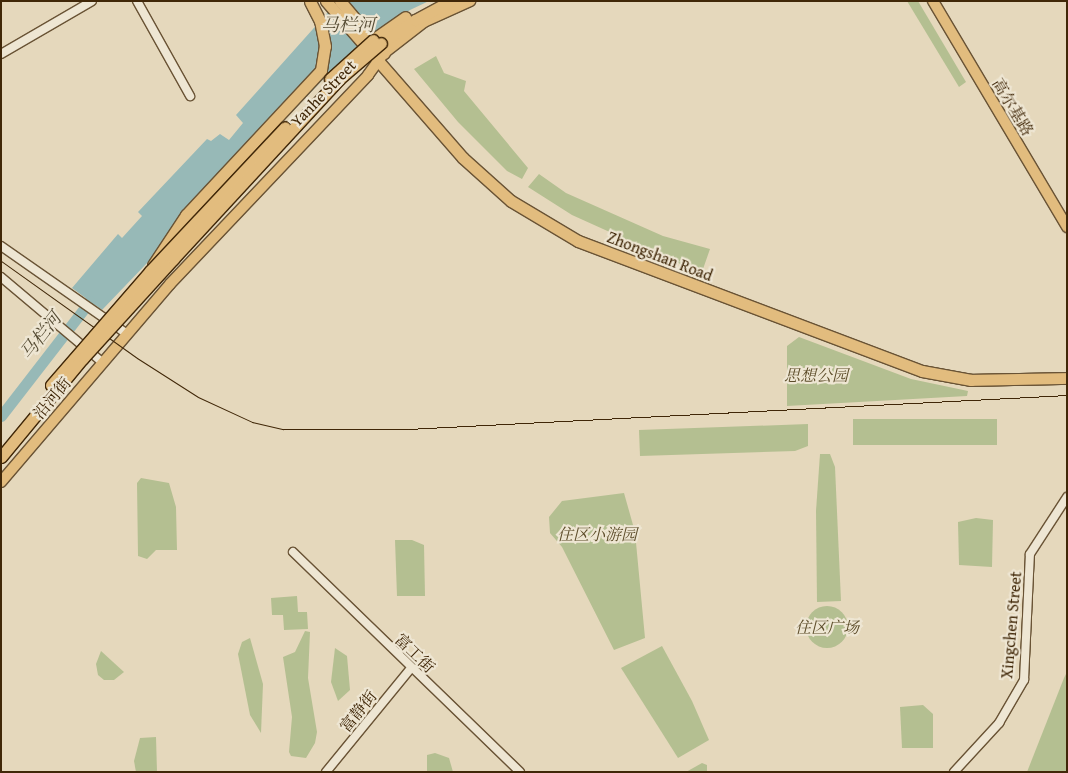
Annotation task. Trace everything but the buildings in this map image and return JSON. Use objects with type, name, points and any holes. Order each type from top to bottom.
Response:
[{"type":"highway","name":"Zhongshan Road","points":[[326,1],[372,47]]},
{"type":"highway","name":"Zhongshan Road","points":[[340,1],[372,47],[446,139],[495,187],[520,207],[578,241],[922,371],[971,380],[1067,378]]},
{"type":"highway","points":[[1,446],[77,352],[150,271],[347,62],[389,28],[433,1]]},
{"type":"highway","points":[[1,457],[83,358],[339,79],[408,24],[450,1]]},
{"type":"highway","points":[[150,271],[186,214],[321,70],[325,46],[312,5]]},
{"type":"main road","name":"Yanhe Street","points":[[127,334],[381,58],[424,22],[470,1]]},
{"type":"main road","name":"高尔基路","points":[[933,1],[1067,228]]},
{"type":"main road","name":"沿河街","points":[[1,482],[127,334]]},
{"type":"street","points":[[1,54],[92,1]]},
{"type":"street","points":[[137,1],[190,96]]},
{"type":"street","points":[[1,246],[127,334]]},
{"type":"street","points":[[1,277],[30,299],[102,362]]},
{"type":"street","name":"Xingchen Street","points":[[954,772],[999,723],[1024,680],[1030,554],[1067,498]]},
{"type":"street","name":"富工街","points":[[293,552],[520,772]]},
{"type":"street","name":"富静街","points":[[326,772],[411,668]]},
{"type":"green space","points":[[907,1],[918,1],[966,82],[959,87]]},
{"type":"green space","points":[[436,56],[444,73],[466,81],[464,91],[528,168],[522,179],[507,171],[458,122],[414,69]]},
{"type":"green space","points":[[539,174],[566,193],[663,236],[710,249],[703,269],[685,266],[572,215],[528,187]]},
{"type":"green space","name":"思想公园","points":[[799,337],[911,379],[968,391],[967,396],[787,406],[787,346]]},
{"type":"green space","points":[[853,419],[997,419],[997,445],[853,445]]},
{"type":"green space","points":[[808,424],[808,446],[795,451],[640,456],[639,430]]},
{"type":"green space","points":[[820,454],[830,454],[835,467],[841,601],[817,602],[816,511]]},
{"type":"green space","points":[[141,478],[169,483],[176,507],[177,550],[156,550],[147,559],[138,556],[137,483]]},
{"type":"green space","name":"住区小游园","points":[[624,493],[635,532],[645,638],[614,650],[562,547],[550,533],[549,517],[562,501]]},
{"type":"green space","points":[[976,518],[993,520],[992,567],[959,565],[958,522]]},
{"type":"green space","points":[[395,540],[412,540],[424,545],[425,596],[397,596]]},
{"type":"green space","points":[[297,596],[298,612],[307,612],[308,629],[284,630],[283,615],[272,615],[271,598]]},
{"type":"green space","name":"住区广场","points":[[831,606],[839,609],[845,615],[848,627],[845,639],[839,645],[823,648],[815,645],[809,639],[806,623],[809,615],[815,609]]},
{"type":"green space","points":[[305,631],[310,632],[308,678],[317,732],[315,743],[306,758],[291,756],[289,752],[292,717],[283,657],[295,652]]},
{"type":"green space","points":[[250,638],[263,684],[261,733],[250,715],[238,654],[242,642]]},
{"type":"green space","points":[[662,646],[692,701],[709,740],[678,758],[621,668]]},
{"type":"green space","points":[[335,648],[347,656],[350,690],[338,701],[331,682]]},
{"type":"green space","points":[[101,651],[124,672],[114,680],[104,680],[98,675],[96,664]]},
{"type":"green space","points":[[1067,672],[1067,772],[1027,772],[1064,678]]},
{"type":"green space","points":[[923,705],[933,714],[933,748],[902,748],[900,707]]},
{"type":"green space","points":[[156,737],[157,772],[136,772],[134,761],[140,738]]},
{"type":"green space","points":[[435,753],[449,758],[453,772],[427,772],[427,755]]},
{"type":"green space","points":[[702,763],[707,765],[707,772],[686,772]]},
{"type":"water","name":"马栏河","points":[[338,1],[429,1],[410,10],[368,39],[338,64],[102,310],[72,288],[118,234],[122,238],[142,216],[138,212],[207,139],[211,141],[220,134],[229,140],[243,123],[236,115]]},
{"type":"waterway","name":"马栏河","points":[[1,416],[90,301]]},
{"type":"tram line","points":[[1,261],[137,358],[198,397],[252,422],[283,429],[408,429],[1067,395]]}]
